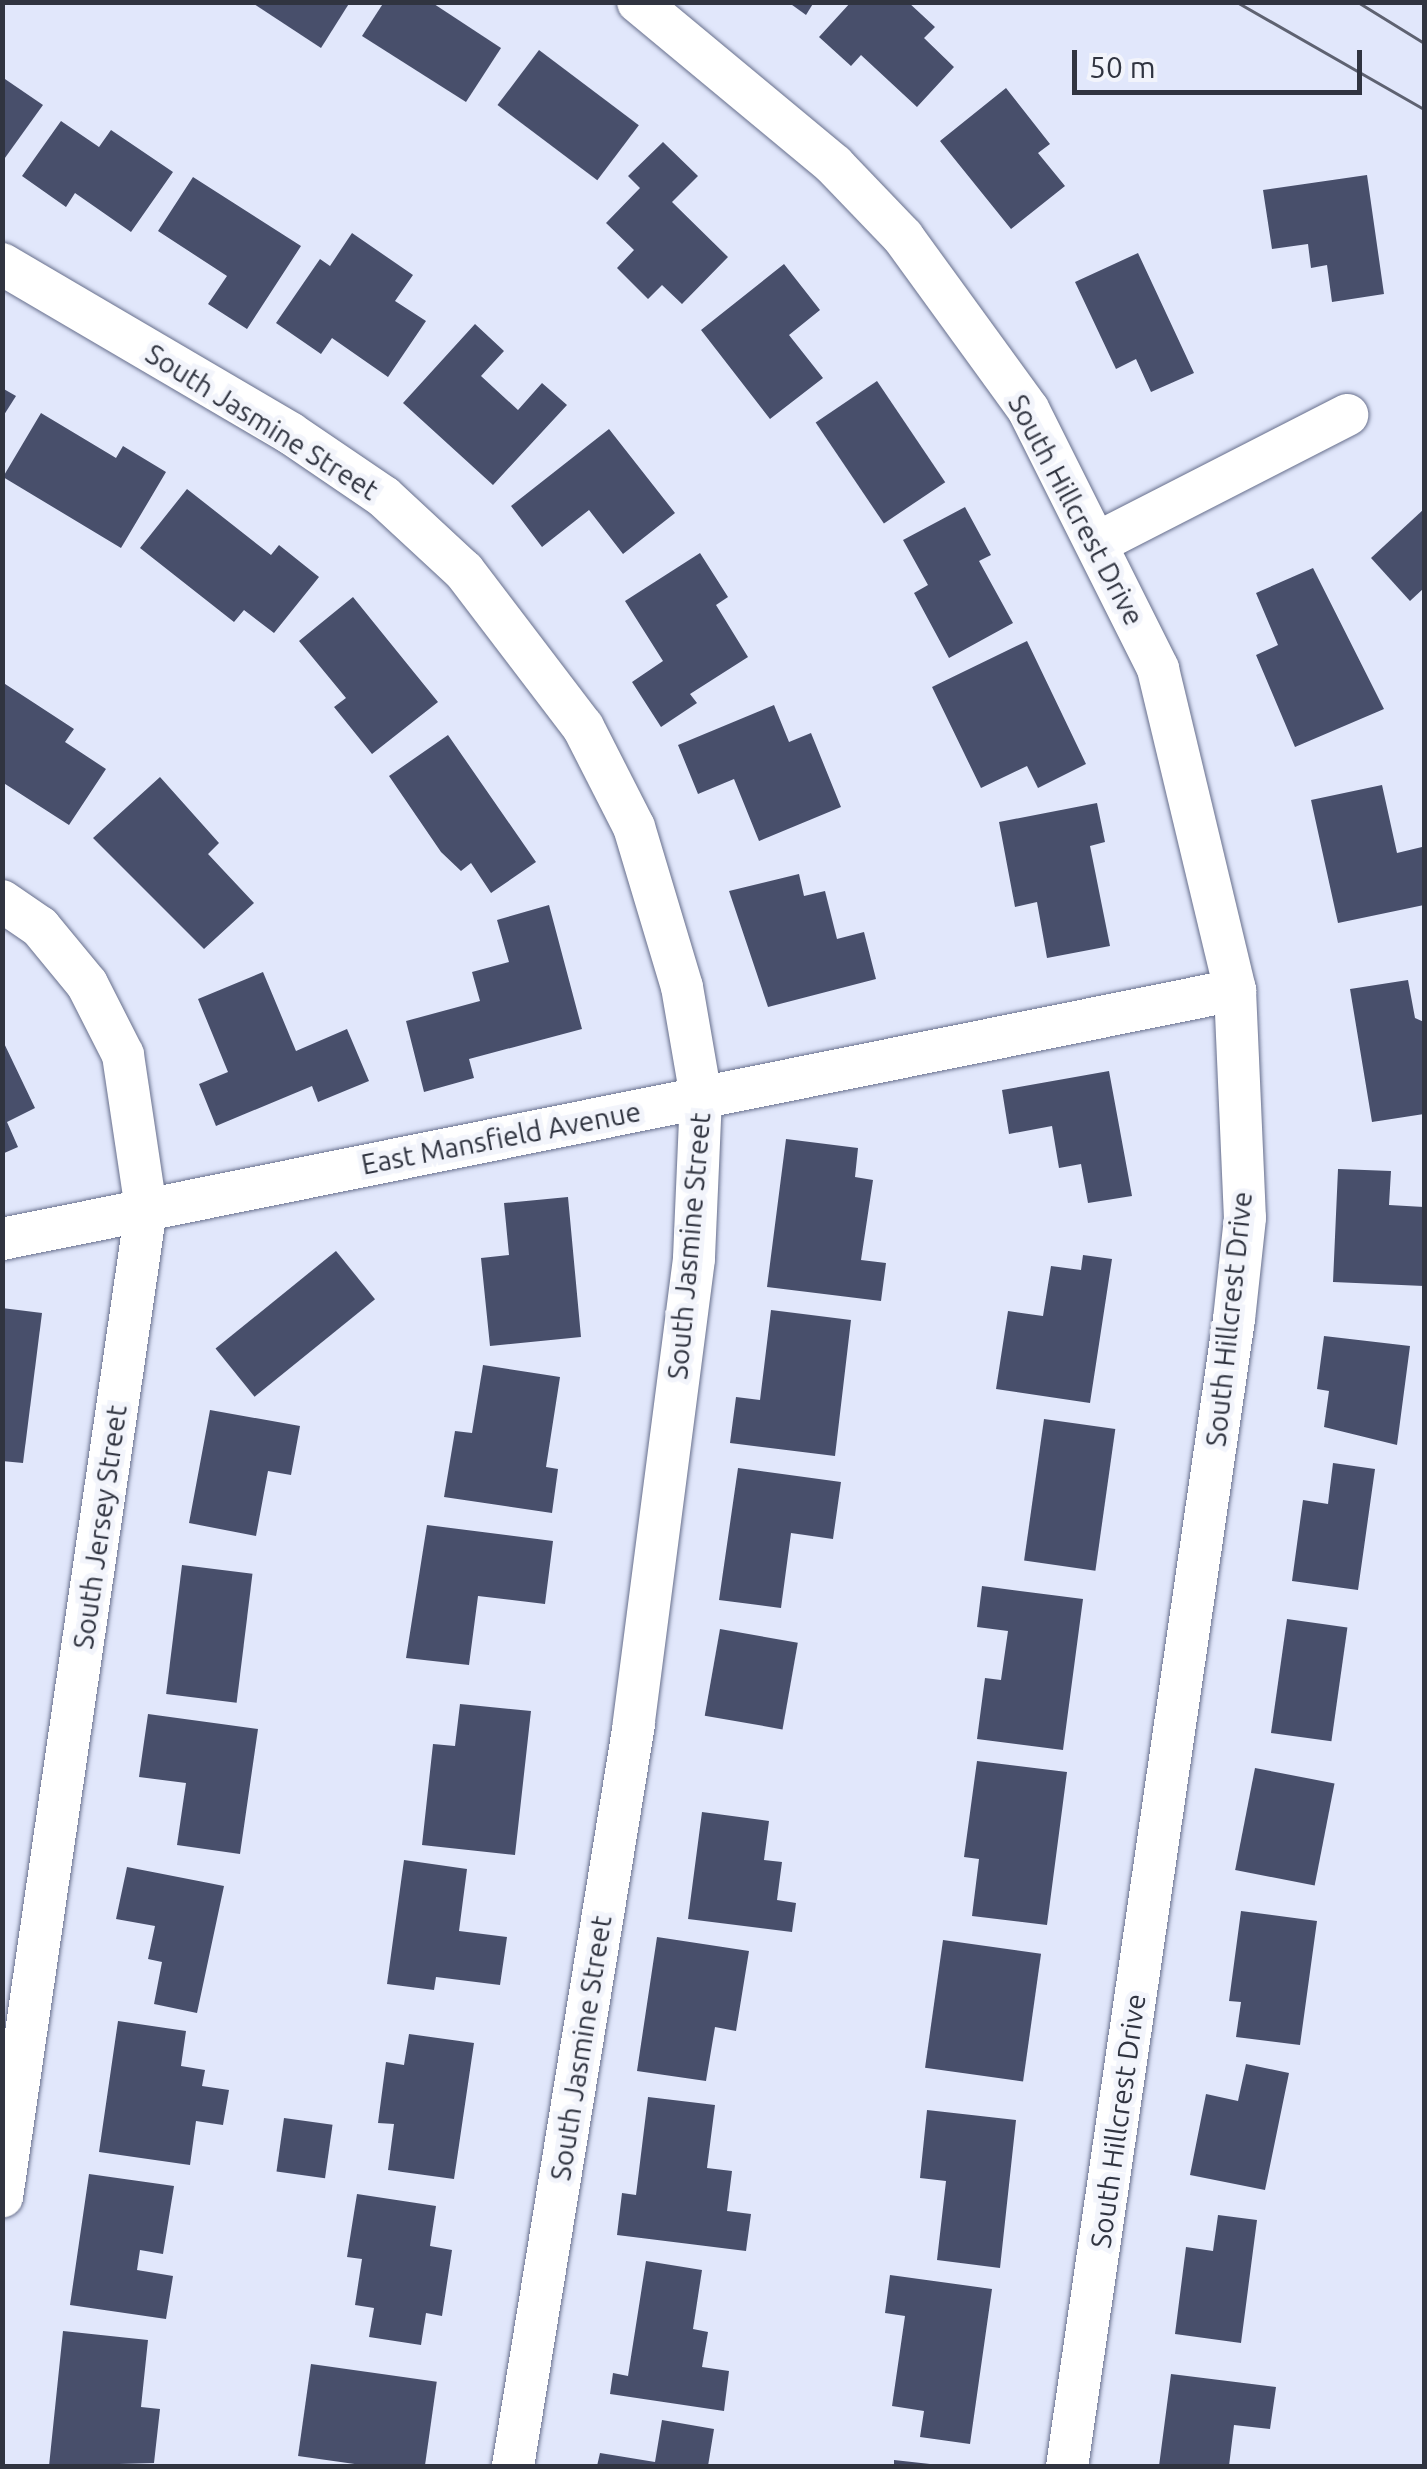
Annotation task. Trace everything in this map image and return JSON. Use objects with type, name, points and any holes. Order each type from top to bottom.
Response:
[{"type":"street","name":"South Hillcrest Drive","points":[[638,2],[770,106],[902,237],[1028,409],[1099,542],[1158,669],[1235,990],[1244,1218],[1234,1319],[1068,2466]]},
{"type":"street","name":"South Jasmine Street","points":[[2,264],[384,497],[531,648],[634,827],[662,902],[701,1097],[694,1259],[634,1724],[514,2466]]},
{"type":"street","points":[[1099,542],[1347,414]]},
{"type":"street","name":"South Jersey Street","points":[[2,901],[40,927],[87,984],[124,1054],[146,1209],[2,2197]]},
{"type":"street","name":"East Mansfield Avenue","points":[[2,1239],[1235,990]]},
{"type":"building","points":[[251,2],[350,2],[321,48]]},
{"type":"building","points":[[384,2],[431,2],[501,48],[466,102],[362,36]]},
{"type":"building","points":[[788,2],[814,2],[806,15]]},
{"type":"building","points":[[851,2],[908,2],[935,27],[924,38],[954,67],[917,107],[861,55],[851,66],[819,37]]},
{"type":"building","points":[[539,50],[639,125],[597,180],[497,105]]},
{"type":"building","points":[[2,77],[43,105],[2,162]]},
{"type":"building","points":[[1006,88],[1050,144],[1038,153],[1065,186],[1011,229],[940,141]]},
{"type":"building","points":[[61,121],[99,147],[111,130],[173,172],[131,232],[75,193],[66,207],[22,176]]},
{"type":"building","points":[[663,142],[698,176],[672,202],[728,257],[682,304],[662,285],[648,299],[617,268],[634,250],[606,223],[640,188],[628,176]]},
{"type":"building","points":[[1367,175],[1384,294],[1332,302],[1327,265],[1311,268],[1308,244],[1272,249],[1263,190]]},
{"type":"building","points":[[193,177],[301,246],[247,329],[208,304],[227,276],[158,231]]},
{"type":"building","points":[[352,233],[413,275],[395,301],[426,321],[388,377],[332,338],[321,354],[276,323],[320,259],[330,266]]},
{"type":"building","points":[[1138,253],[1194,373],[1151,392],[1136,359],[1116,369],[1075,282]]},
{"type":"building","points":[[784,264],[820,310],[789,335],[823,378],[770,419],[701,330]]},
{"type":"building","points":[[475,324],[504,351],[481,376],[518,410],[542,383],[567,405],[493,485],[403,403]]},
{"type":"building","points":[[877,381],[945,482],[884,524],[816,422]]},
{"type":"building","points":[[2,388],[16,396],[2,418]]},
{"type":"building","points":[[41,413],[116,458],[123,446],[166,472],[121,548],[3,477]]},
{"type":"building","points":[[609,429],[675,513],[623,554],[589,510],[542,547],[511,506]]},
{"type":"building","points":[[187,489],[271,555],[279,545],[319,577],[274,633],[244,610],[234,622],[140,548]]},
{"type":"building","points":[[965,507],[991,555],[979,561],[1013,623],[949,658],[914,593],[928,585],[903,540]]},
{"type":"building","points":[[1424,509],[1424,588],[1410,601],[1371,558]]},
{"type":"building","points":[[700,553],[728,597],[716,605],[748,657],[690,694],[697,703],[661,727],[632,682],[663,661],[625,601]]},
{"type":"building","points":[[1313,568],[1384,709],[1295,747],[1256,655],[1278,645],[1256,593]]},
{"type":"building","points":[[353,597],[438,702],[372,754],[334,707],[346,698],[299,641]]},
{"type":"building","points":[[1027,641],[1086,764],[1038,788],[1027,766],[981,788],[932,687]]},
{"type":"building","points":[[2,682],[74,729],[65,742],[106,769],[69,825],[2,782]]},
{"type":"building","points":[[774,705],[789,742],[811,733],[841,807],[759,841],[734,779],[698,794],[678,745]]},
{"type":"building","points":[[448,735],[536,862],[491,893],[471,863],[461,871],[441,852],[389,776]]},
{"type":"building","points":[[160,777],[219,843],[208,854],[254,903],[204,949],[93,838]]},
{"type":"building","points":[[1382,785],[1397,853],[1422,847],[1424,905],[1338,923],[1311,800]]},
{"type":"building","points":[[1097,803],[1105,842],[1090,846],[1110,946],[1047,958],[1037,902],[1015,907],[999,822]]},
{"type":"building","points":[[799,874],[804,896],[825,891],[837,939],[864,932],[876,979],[768,1007],[729,891]]},
{"type":"building","points":[[549,905],[582,1029],[469,1059],[474,1078],[424,1092],[406,1021],[480,1001],[472,972],[509,962],[497,920]]},
{"type":"building","points":[[263,972],[296,1051],[347,1029],[369,1081],[318,1102],[312,1086],[216,1126],[199,1084],[228,1072],[198,999]]},
{"type":"building","points":[[1408,980],[1415,1018],[1424,1022],[1424,1114],[1372,1122],[1350,989]]},
{"type":"building","points":[[2,1039],[35,1108],[7,1122],[18,1147],[2,1154]]},
{"type":"building","points":[[1109,1071],[1132,1196],[1088,1203],[1081,1164],[1059,1168],[1052,1126],[1009,1134],[1002,1090]]},
{"type":"building","points":[[786,1139],[858,1148],[855,1177],[873,1180],[861,1260],[886,1263],[881,1301],[767,1287]]},
{"type":"building","points":[[1338,1169],[1391,1171],[1389,1205],[1424,1207],[1424,1286],[1333,1282]]},
{"type":"building","points":[[568,1197],[581,1337],[490,1346],[481,1258],[509,1255],[504,1203]]},
{"type":"building","points":[[336,1251],[375,1299],[255,1397],[216,1349]]},
{"type":"building","points":[[1083,1255],[1112,1259],[1090,1403],[996,1389],[1008,1311],[1043,1316],[1051,1266],[1081,1270]]},
{"type":"building","points":[[2,1308],[42,1313],[23,1463],[2,1461]]},
{"type":"building","points":[[771,1310],[851,1320],[835,1456],[730,1443],[736,1397],[760,1400]]},
{"type":"building","points":[[1324,1336],[1410,1346],[1397,1445],[1324,1427],[1329,1391],[1317,1389]]},
{"type":"building","points":[[483,1365],[560,1377],[546,1467],[558,1469],[552,1513],[444,1497],[455,1431],[472,1433]]},
{"type":"building","points":[[210,1410],[300,1426],[291,1475],[268,1471],[256,1536],[189,1523]]},
{"type":"building","points":[[1044,1419],[1115,1429],[1095,1571],[1024,1561]]},
{"type":"building","points":[[1333,1463],[1375,1469],[1358,1590],[1292,1581],[1303,1500],[1328,1504]]},
{"type":"building","points":[[738,1468],[841,1482],[833,1539],[791,1533],[781,1608],[719,1600]]},
{"type":"building","points":[[427,1525],[553,1541],[545,1604],[478,1596],[469,1665],[406,1658]]},
{"type":"building","points":[[182,1565],[252,1574],[237,1703],[166,1694]]},
{"type":"building","points":[[982,1586],[1083,1599],[1063,1750],[977,1739],[985,1678],[1001,1680],[1008,1631],[977,1627]]},
{"type":"building","points":[[1287,1619],[1347,1627],[1331,1741],[1271,1733]]},
{"type":"building","points":[[720,1629],[798,1643],[783,1729],[705,1716]]},
{"type":"building","points":[[460,1704],[531,1711],[515,1855],[422,1845],[433,1744],[455,1746]]},
{"type":"building","points":[[148,1714],[258,1729],[240,1854],[177,1845],[186,1783],[139,1777]]},
{"type":"building","points":[[977,1761],[1067,1772],[1047,1925],[972,1916],[979,1859],[964,1857]]},
{"type":"building","points":[[1255,1768],[1335,1783],[1315,1886],[1235,1870]]},
{"type":"building","points":[[702,1812],[769,1821],[764,1860],[782,1862],[777,1900],[796,1903],[792,1932],[688,1919]]},
{"type":"building","points":[[404,1860],[467,1869],[459,1931],[507,1937],[500,1985],[436,1977],[434,1990],[387,1984]]},
{"type":"building","points":[[127,1867],[224,1886],[197,2013],[154,2004],[162,1962],[148,1959],[155,1926],[116,1919]]},
{"type":"building","points":[[1241,1911],[1317,1921],[1300,2045],[1236,2037],[1241,2002],[1229,2001]]},
{"type":"building","points":[[657,1937],[749,1951],[736,2031],[715,2027],[706,2081],[637,2071]]},
{"type":"building","points":[[943,1940],[1041,1954],[1023,2082],[925,2068]]},
{"type":"building","points":[[118,2021],[186,2031],[181,2066],[205,2070],[202,2086],[229,2090],[223,2125],[196,2121],[190,2165],[99,2152]]},
{"type":"building","points":[[409,2034],[474,2043],[454,2179],[388,2170],[394,2124],[378,2123],[386,2062],[404,2065]]},
{"type":"building","points":[[1246,2064],[1289,2073],[1265,2190],[1190,2175],[1206,2094],[1238,2101]]},
{"type":"building","points":[[648,2097],[715,2105],[707,2168],[732,2171],[727,2211],[751,2214],[746,2251],[617,2235],[622,2193],[636,2195]]},
{"type":"building","points":[[927,2110],[1016,2120],[1000,2268],[937,2260],[946,2181],[920,2178]]},
{"type":"building","points":[[284,2118],[333,2125],[325,2178],[276,2171]]},
{"type":"building","points":[[89,2174],[174,2186],[163,2254],[140,2250],[137,2270],[173,2276],[166,2319],[70,2305]]},
{"type":"building","points":[[357,2194],[436,2206],[430,2246],[452,2250],[442,2316],[426,2313],[421,2345],[369,2337],[374,2308],[355,2305],[362,2259],[347,2257]]},
{"type":"building","points":[[1218,2215],[1257,2220],[1241,2343],[1175,2334],[1186,2247],[1213,2251]]},
{"type":"building","points":[[646,2261],[702,2270],[693,2329],[708,2332],[702,2367],[729,2371],[724,2411],[610,2394],[613,2373],[628,2376]]},
{"type":"building","points":[[890,2275],[992,2289],[970,2444],[920,2437],[924,2411],[892,2406],[905,2316],[885,2313]]},
{"type":"building","points":[[63,2331],[148,2340],[141,2407],[160,2409],[154,2463],[49,2466]]},
{"type":"building","points":[[311,2364],[437,2382],[425,2466],[369,2466],[298,2456]]},
{"type":"building","points":[[1171,2374],[1276,2387],[1270,2429],[1234,2425],[1229,2466],[1159,2466]]},
{"type":"building","points":[[662,2420],[714,2429],[708,2466],[597,2466],[600,2453],[655,2462]]},
{"type":"building","points":[[894,2460],[930,2464],[930,2466],[894,2466]]},
{"type":"tram line","points":[[1237,2],[1424,109]]},
{"type":"tram line","points":[[1358,2],[1424,43]]}]
